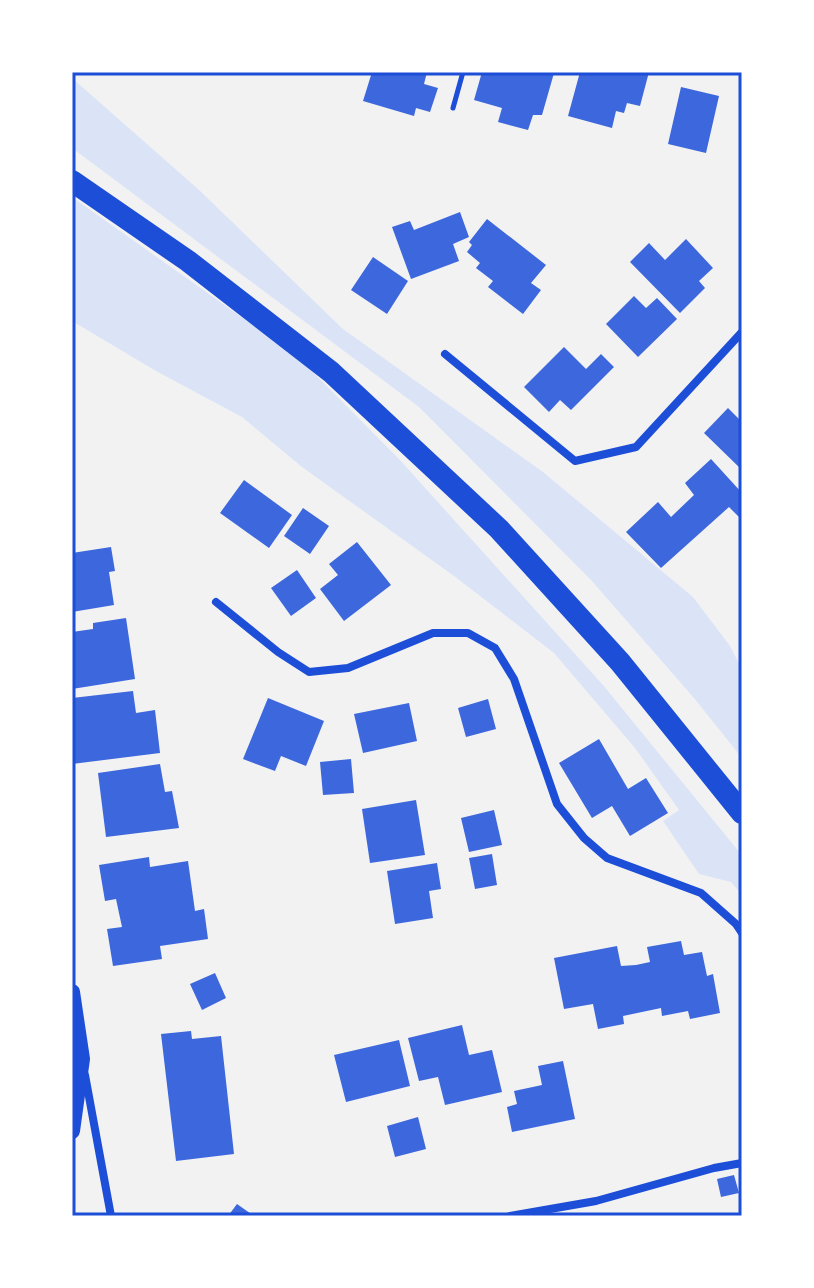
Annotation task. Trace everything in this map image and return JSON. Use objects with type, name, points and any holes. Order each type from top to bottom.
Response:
[{"type":"highway","points":[[72,181],[188,261],[331,372],[499,529],[620,662],[742,813]]},
{"type":"main road","points":[[72,992],[82,1059],[72,1131]]},
{"type":"street","points":[[445,354],[575,461],[636,447],[742,332]]},
{"type":"street","points":[[216,602],[278,652],[309,672],[348,668],[433,633],[468,633],[495,648],[514,679],[557,804],[584,838],[607,858],[701,893],[742,933]]},
{"type":"street","points":[[82,1059],[111,1216]]},
{"type":"street","points":[[510,1216],[596,1201],[742,1163]]},
{"type":"path","points":[[453,108],[463,72]]},
{"type":"shaded area","points":[[72,78],[198,189],[343,329],[543,472],[693,597],[730,646],[742,669],[742,758],[591,580],[419,407],[72,148]]},
{"type":"shaded area","points":[[72,197],[298,357],[399,459],[603,685],[736,848],[742,856],[742,895],[731,882],[699,874],[663,821],[679,810],[635,748],[554,653],[454,576],[302,467],[242,417],[72,321]]},
{"type":"building","points":[[372,72],[427,72],[424,84],[438,88],[430,112],[416,108],[414,116],[363,101]]},
{"type":"building","points":[[482,72],[554,73],[542,115],[533,115],[528,130],[498,122],[502,108],[474,100]]},
{"type":"building","points":[[580,72],[649,72],[640,106],[627,103],[624,113],[616,111],[612,128],[568,116]]},
{"type":"building","points":[[681,87],[719,96],[706,153],[668,144]]},
{"type":"building","points":[[460,212],[469,237],[453,244],[459,261],[411,279],[392,227],[410,221],[414,230]]},
{"type":"building","points":[[487,219],[546,265],[531,283],[541,290],[523,314],[488,287],[493,281],[476,268],[480,263],[467,252],[472,245],[469,242]]},
{"type":"building","points":[[686,239],[713,268],[699,281],[705,288],[680,313],[630,262],[649,243],[665,260]]},
{"type":"building","points":[[373,257],[408,281],[387,314],[351,290]]},
{"type":"building","points":[[634,296],[646,308],[657,298],[677,319],[638,357],[606,324]]},
{"type":"building","points":[[564,347],[586,369],[601,354],[614,367],[571,410],[560,400],[549,412],[524,387]]},
{"type":"building","points":[[728,408],[742,422],[742,470],[704,433]]},
{"type":"building","points":[[711,459],[742,493],[742,516],[740,518],[729,507],[661,568],[626,532],[658,502],[671,517],[694,495],[685,483]]},
{"type":"building","points":[[244,480],[292,515],[269,548],[220,513]]},
{"type":"building","points":[[303,508],[329,526],[310,554],[284,536]]},
{"type":"building","points":[[357,542],[391,585],[344,621],[320,589],[338,575],[329,564]]},
{"type":"building","points":[[111,547],[115,571],[109,572],[114,605],[72,612],[72,553]]},
{"type":"building","points":[[297,570],[316,598],[291,616],[271,588]]},
{"type":"building","points":[[126,618],[135,679],[72,689],[72,632],[93,629],[93,623]]},
{"type":"building","points":[[133,691],[136,713],[155,710],[160,753],[72,764],[72,698]]},
{"type":"building","points":[[268,698],[324,721],[306,766],[281,756],[275,771],[243,759]]},
{"type":"building","points":[[488,699],[496,729],[466,737],[458,708]]},
{"type":"building","points":[[409,703],[417,741],[363,753],[354,714]]},
{"type":"building","points":[[599,739],[628,789],[646,778],[668,813],[630,836],[612,806],[592,818],[559,763]]},
{"type":"building","points":[[351,759],[354,793],[323,795],[320,762]]},
{"type":"building","points":[[160,764],[165,792],[172,791],[179,828],[106,837],[98,773]]},
{"type":"building","points":[[416,800],[425,855],[370,863],[362,809]]},
{"type":"building","points":[[494,810],[502,845],[469,852],[461,818]]},
{"type":"building","points":[[492,854],[497,885],[475,889],[469,858]]},
{"type":"building","points":[[149,857],[150,867],[188,861],[195,911],[204,909],[208,939],[160,946],[162,959],[113,966],[107,929],[122,927],[116,899],[105,901],[99,865]]},
{"type":"building","points":[[437,863],[441,889],[429,891],[433,918],[395,924],[387,871]]},
{"type":"building","points":[[681,941],[684,955],[702,952],[707,976],[713,974],[720,1013],[690,1019],[688,1011],[662,1016],[661,1008],[623,1016],[624,1024],[598,1029],[593,1004],[564,1009],[554,958],[617,946],[621,966],[636,965],[650,962],[647,947]]},
{"type":"building","points":[[215,973],[226,998],[202,1010],[190,984]]},
{"type":"building","points":[[462,1025],[469,1055],[492,1050],[502,1092],[445,1105],[438,1077],[419,1081],[408,1038]]},
{"type":"building","points":[[191,1031],[192,1039],[221,1036],[234,1154],[176,1161],[161,1034]]},
{"type":"building","points":[[399,1040],[410,1086],[346,1102],[334,1055]]},
{"type":"building","points":[[563,1061],[575,1119],[512,1132],[507,1107],[517,1104],[514,1091],[542,1085],[538,1066]]},
{"type":"building","points":[[418,1117],[426,1149],[395,1157],[387,1126]]},
{"type":"building","points":[[734,1175],[739,1193],[721,1197],[717,1179]]},
{"type":"building","points":[[237,1204],[254,1216],[228,1216]]}]
